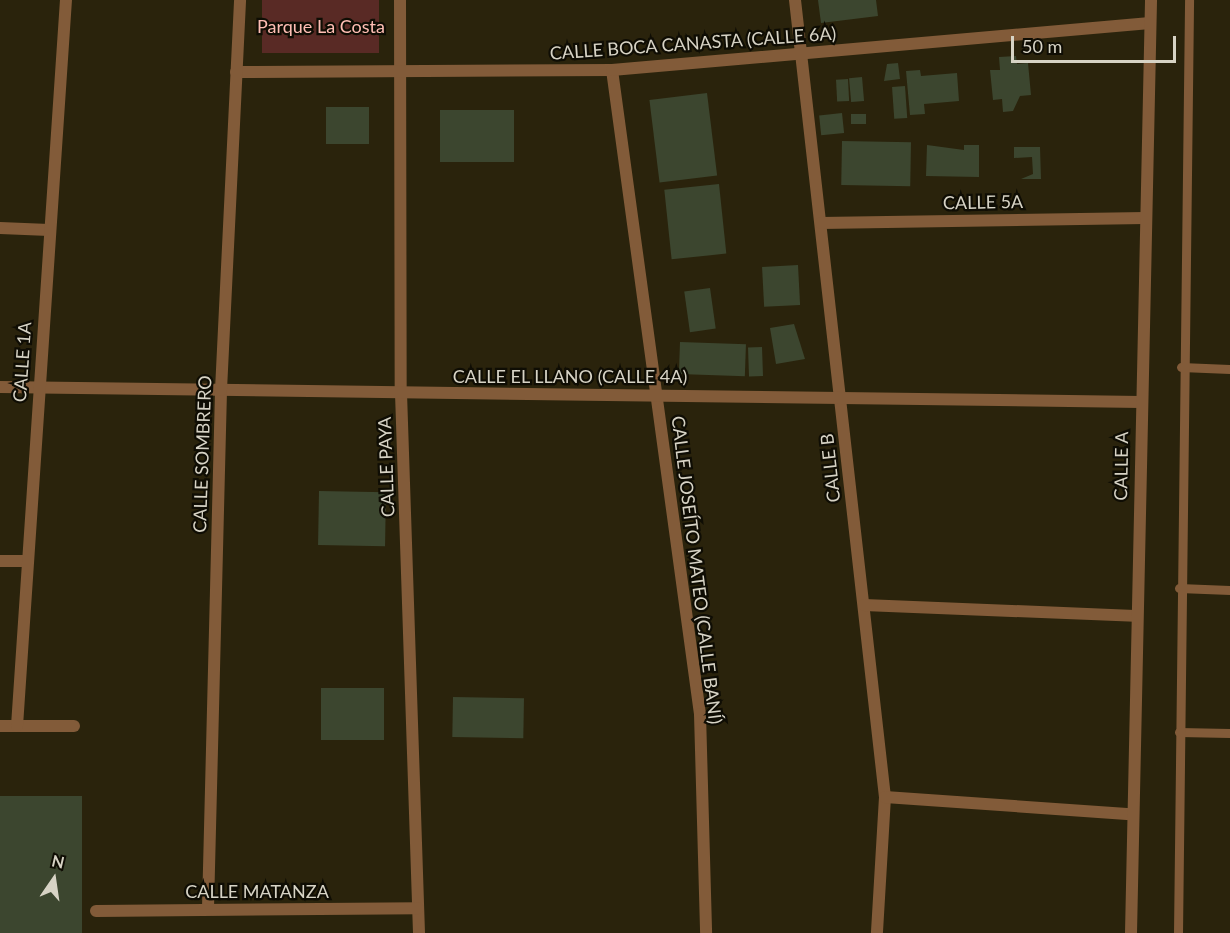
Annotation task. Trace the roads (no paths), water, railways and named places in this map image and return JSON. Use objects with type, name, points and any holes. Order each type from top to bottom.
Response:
[{"type":"street","name":"CALLE 1A","points":[[17,726],[38,387],[66,0]]},
{"type":"street","name":"CALLE SOMBRERO","points":[[208,908],[221,390],[240,0]]},
{"type":"street","name":"CALLE PAYA","points":[[400,0],[401,393],[419,933]]},
{"type":"street","name":"CALLE B","points":[[795,0],[885,797],[877,933]]},
{"type":"street","name":"CALLE A","points":[[1131,933],[1130,814],[1151,0]]},
{"type":"street","name":"CALLE BOCA CANASTA (CALLE 6A)","points":[[236,72],[401,74],[612,70],[800,56],[1150,23]]},
{"type":"street","name":"CALLE JOSEÍTO MATEO (CALLE BANÍ)","points":[[612,70],[700,714],[706,933]]},
{"type":"street","name":"CALLE 5A","points":[[821,223],[1145,218]]},
{"type":"street","points":[[0,228],[50,230]]},
{"type":"street","name":"CALLE EL LLANO (CALLE 4A)","points":[[0,387],[840,396],[1141,402]]},
{"type":"street","points":[[0,561],[28,561]]},
{"type":"street","points":[[864,605],[1135,616]]},
{"type":"street","points":[[0,726],[74,726]]},
{"type":"street","points":[[885,797],[1130,814]]},
{"type":"street","name":"CALLE MATANZA","points":[[96,911],[208,908],[418,908]]},
{"type":"lane","points":[[1178,933],[1181,367],[1189,0]]},
{"type":"lane","points":[[1181,367],[1230,369]]},
{"type":"lane","points":[[1179,588],[1230,590]]},
{"type":"lane","points":[[1179,732],[1230,733]]},
{"type":"park label","name":"Parque La Costa","points":[[321,26]]}]
